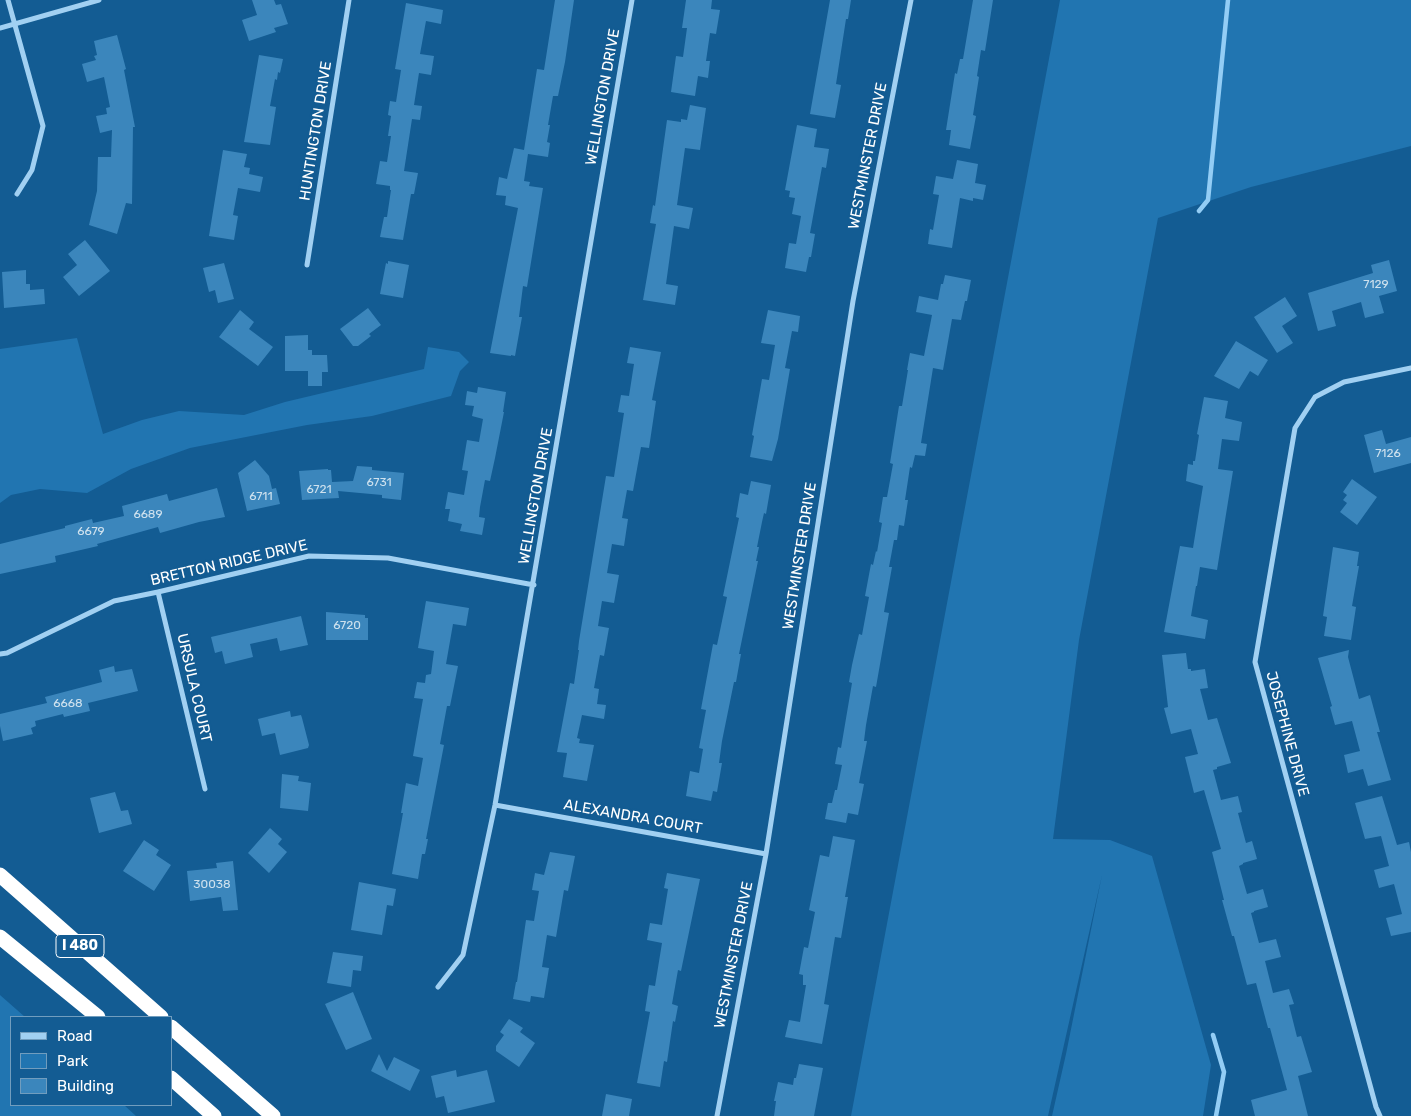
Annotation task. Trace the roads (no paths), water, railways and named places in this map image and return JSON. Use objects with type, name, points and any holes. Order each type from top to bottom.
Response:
[{"type":"highway","name":"I 480","points":[[0,875],[159,1016]]},
{"type":"highway","name":"I 480","points":[[0,937],[97,1016]]},
{"type":"highway","points":[[172,1028],[273,1116]]},
{"type":"highway","points":[[172,1079],[214,1116]]},
{"type":"street","points":[[8,0],[43,126],[32,170],[17,194]]},
{"type":"street","points":[[0,28],[98,0]]},
{"type":"street","name":"HUNTINGTON DRIVE","points":[[307,265],[349,0]]},
{"type":"street","name":"WELLINGTON DRIVE","points":[[438,987],[463,955],[495,805],[534,585],[632,0]]},
{"type":"street","name":"WESTMINSTER DRIVE","points":[[717,1116],[766,854],[853,301],[911,0]]},
{"type":"street","name":"JOSEPHINE DRIVE","points":[[1380,1116],[1254,662],[1295,428],[1315,397],[1344,382],[1411,368]]},
{"type":"street","name":"BRETTON RIDGE DRIVE","points":[[0,654],[7,653],[114,601],[309,556],[388,558],[534,585]]},
{"type":"street","name":"URSULA COURT","points":[[158,592],[205,789]]},
{"type":"street","name":"ALEXANDRA COURT","points":[[495,805],[766,854]]},
{"type":"waterway","points":[[1199,211],[1208,200],[1228,0]]},
{"type":"waterway","points":[[1213,1035],[1224,1072],[1216,1116]]}]
